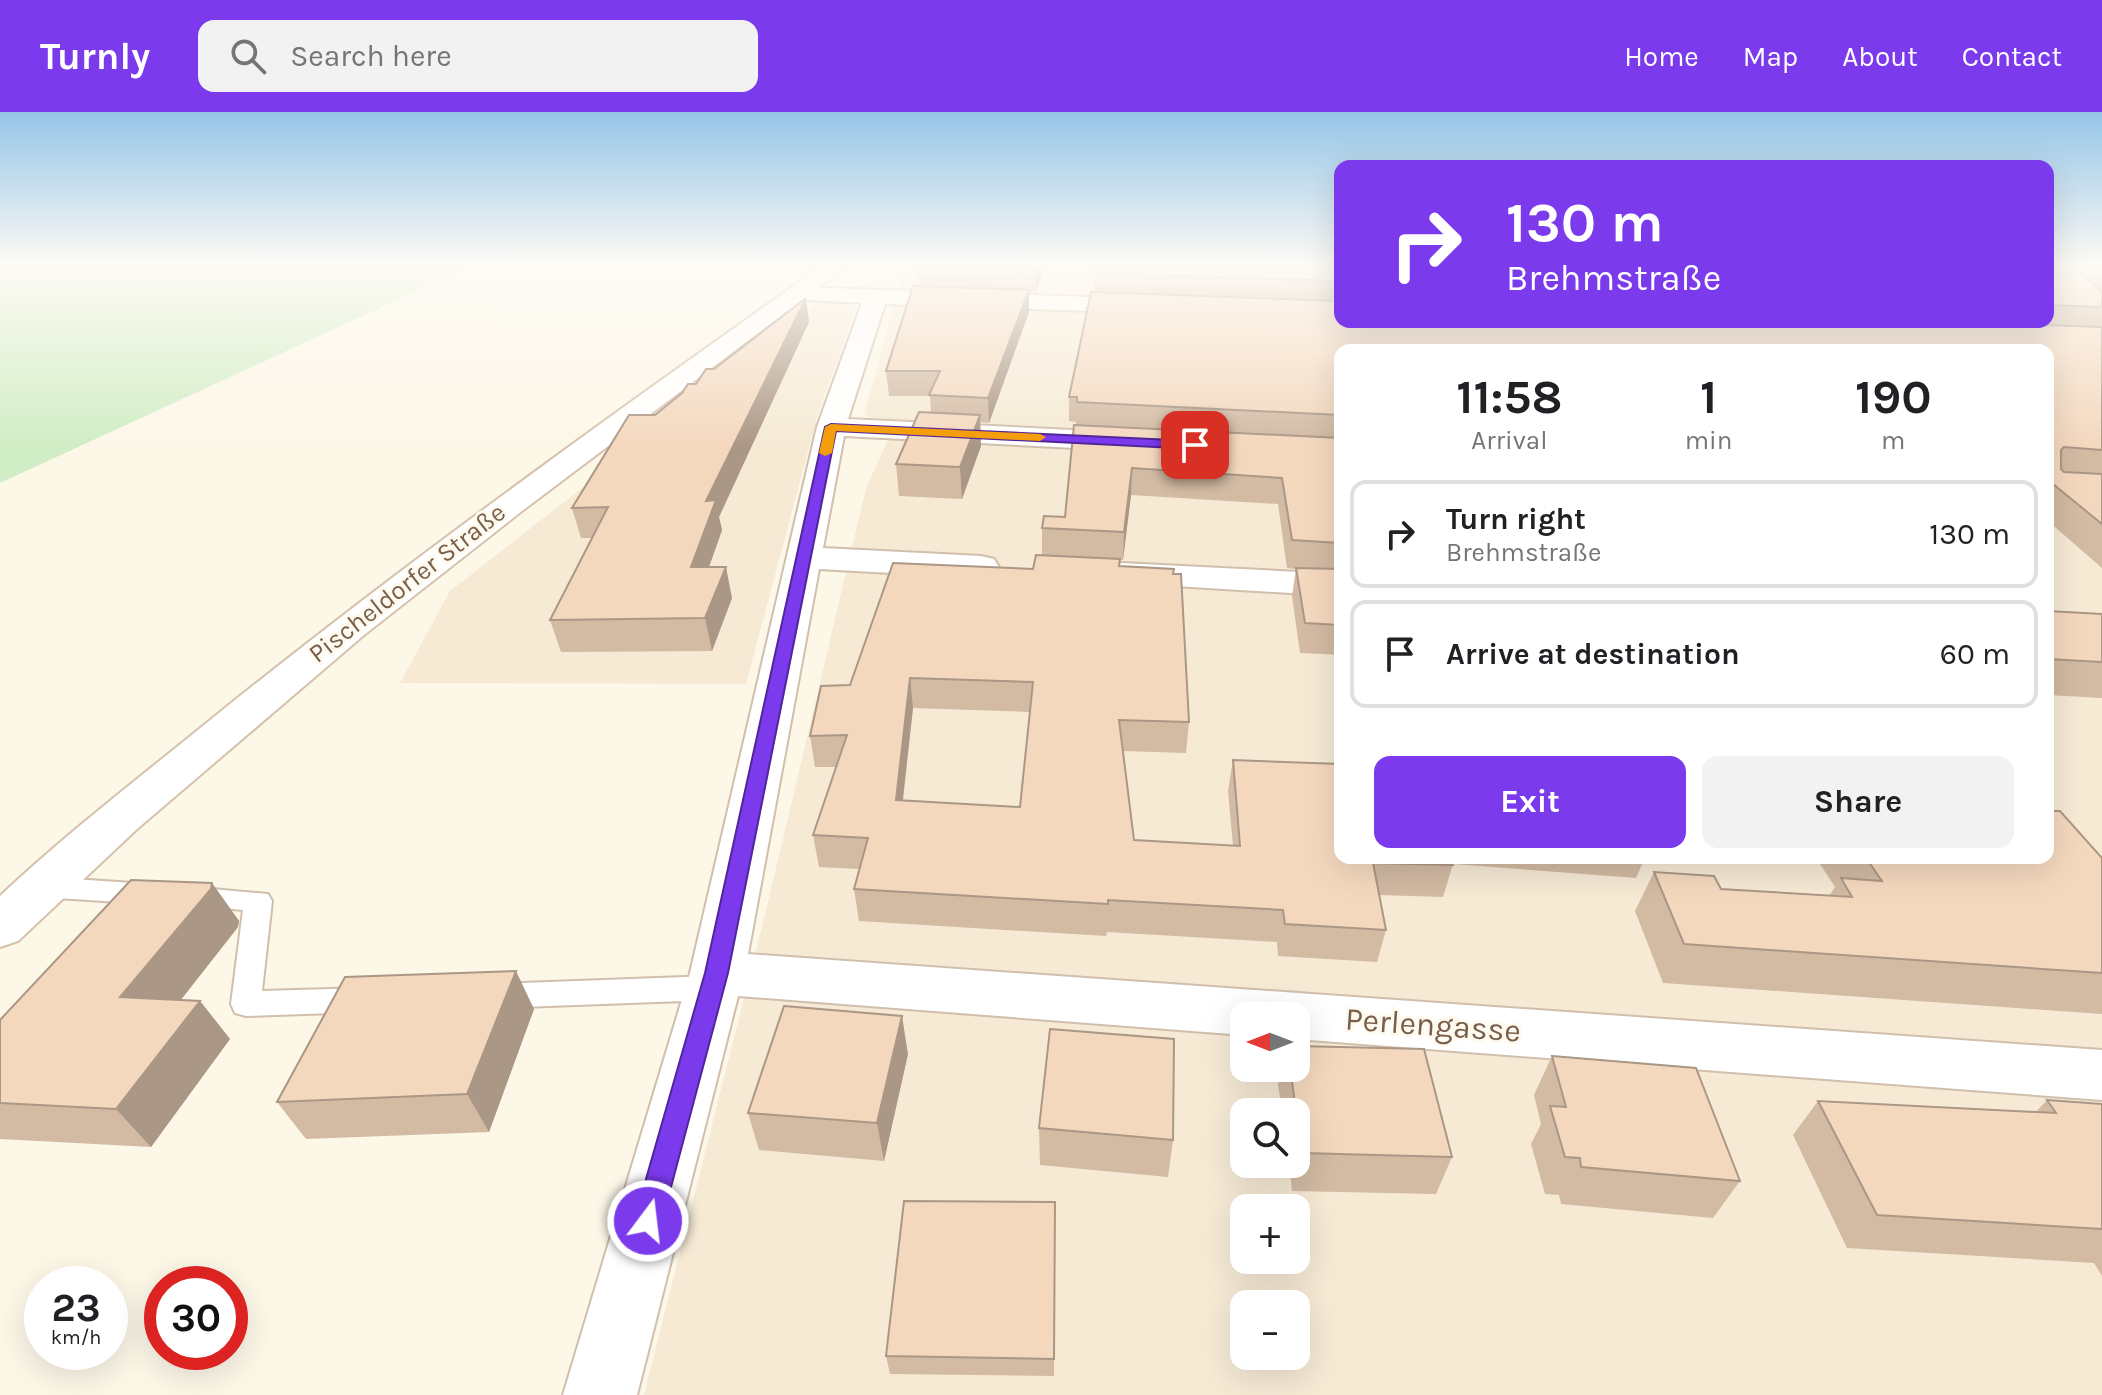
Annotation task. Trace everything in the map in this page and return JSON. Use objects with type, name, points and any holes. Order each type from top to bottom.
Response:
[{"type":"street","name":"Pischeldorfer Straße","points":[[0,927],[40,887],[287,677],[478,526],[753,326]]},
{"type":"street","points":[[600,1395],[714,980],[831,427],[866,326]]},
{"type":"street","points":[[831,427],[1157,443]]},
{"type":"street","points":[[804,558],[1009,569]]},
{"type":"street","points":[[1088,573],[1334,585]]},
{"type":"street","name":"Perlengasse","points":[[714,980],[2102,1075]]},
{"type":"lane","points":[[40,887],[258,901],[246,1004],[386,999]]},
{"type":"lane","points":[[464,997],[714,980]]},
{"type":"shaded area","points":[[790,326],[850,326],[818,414],[746,684],[400,683],[450,591]]},
{"type":"shaded area","points":[[889,326],[2074,326],[2102,330],[2102,1395],[644,1395],[764,919],[866,488],[888,440],[865,412]]},
{"type":"green space","points":[[0,326],[341,326],[0,483]]},
{"type":"building","points":[[770,326],[792,326],[706,501],[716,500],[691,567],[726,567],[705,618],[550,620],[608,507],[572,508],[629,415],[655,415],[682,393],[688,384],[696,384],[706,369],[714,369]]},
{"type":"building","points":[[900,326],[1015,326],[988,398],[929,395],[940,371],[886,371]]},
{"type":"building","points":[[1084,326],[2102,327],[2102,450],[2064,447],[2061,450],[2061,469],[2064,472],[2102,474],[2102,524],[2054,485],[2054,344],[1334,344],[1334,415],[1077,402],[1077,397],[1069,397]]},
{"type":"building","points":[[919,412],[980,415],[960,467],[896,464]]},
{"type":"building","points":[[1074,425],[1334,438],[1334,543],[1292,540],[1282,478],[1132,468],[1124,532],[1042,528],[1044,516],[1065,517]]},
{"type":"building","points":[[1036,555],[1120,559],[1119,566],[1174,569],[1173,574],[1181,574],[1189,722],[1119,720],[1134,840],[1240,846],[1233,760],[1334,764],[1334,864],[1373,864],[1386,930],[1285,924],[1283,910],[1108,900],[1108,904],[854,889],[868,838],[813,835],[847,735],[810,736],[821,686],[850,685],[893,563],[1033,569]],"holes":[[[910,678],[1033,682],[1020,807],[896,800]]]},
{"type":"building","points":[[1296,568],[1334,569],[1334,625],[1305,623]]},
{"type":"building","points":[[2054,611],[2102,614],[2102,662],[2054,659]]},
{"type":"building","points":[[2054,811],[2060,811],[2102,858],[2102,973],[1684,944],[1654,872],[1714,876],[1721,889],[1852,897],[1841,878],[1882,881],[1870,864],[2054,864]]},
{"type":"building","points":[[131,880],[212,883],[211,889],[120,997],[200,1001],[116,1109],[0,1103],[0,1020]]},
{"type":"building","points":[[516,971],[467,1094],[277,1102],[345,977]]},
{"type":"building","points":[[784,1006],[902,1016],[877,1123],[748,1113]]},
{"type":"building","points":[[1050,1029],[1174,1039],[1173,1140],[1039,1128]]},
{"type":"building","points":[[1310,1046],[1424,1049],[1452,1157],[1310,1153],[1310,1098],[1294,1098],[1292,1082],[1310,1082]]},
{"type":"building","points":[[1552,1056],[1696,1068],[1740,1181],[1581,1167],[1580,1158],[1565,1157],[1550,1106],[1566,1107]]},
{"type":"building","points":[[2047,1100],[2102,1104],[2102,1229],[1877,1215],[1818,1101],[2056,1113]]},
{"type":"building","points":[[904,1201],[1055,1202],[1054,1359],[886,1356]]},
{"type":"slow traffic","points":[[825,453],[831,427],[1040,437]]},
{"type":"route","points":[[648,1221],[717,973],[831,427],[1195,445]]}]
